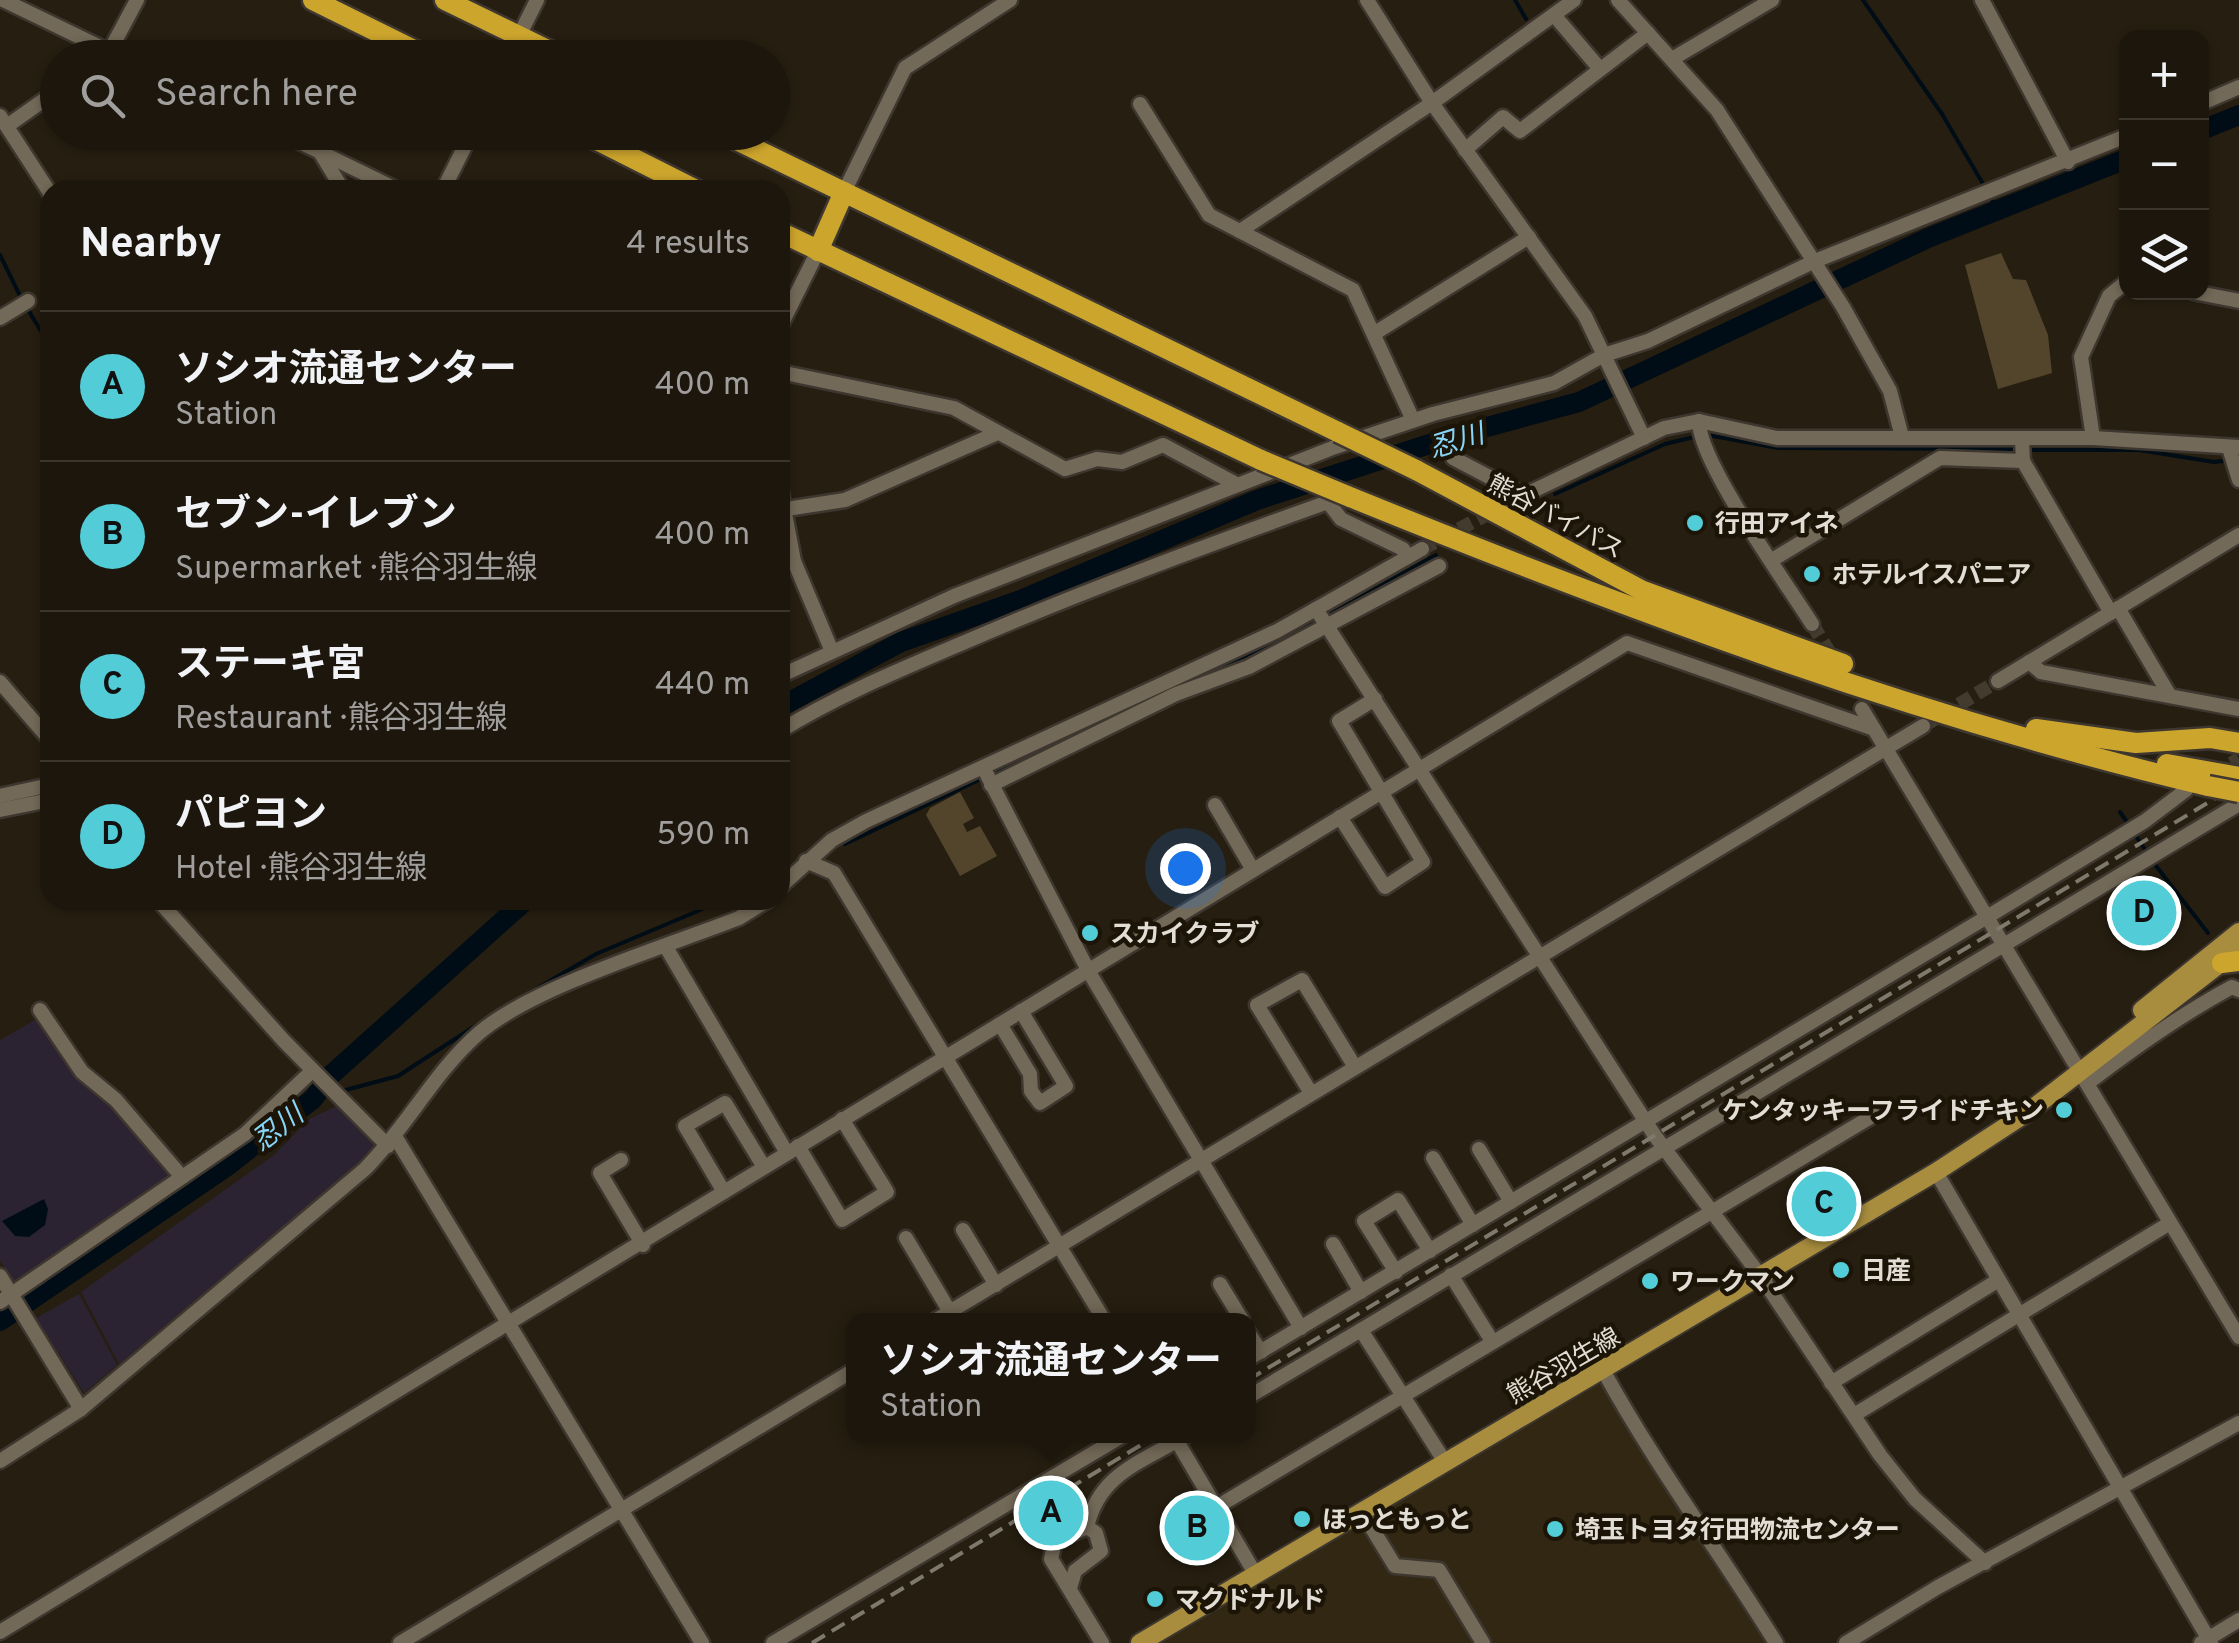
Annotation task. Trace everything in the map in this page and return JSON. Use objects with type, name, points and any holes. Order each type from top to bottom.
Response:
[{"type":"highway","points":[[313,0],[394,40]]},
{"type":"highway","points":[[445,0],[528,40]]},
{"type":"highway","points":[[518,40],[520,36]]},
{"type":"highway","points":[[617,150],[676,180]]},
{"type":"highway","name":"熊谷バイパス","points":[[757,150],[1416,470],[1644,591],[2036,729],[2224,779],[2239,792]]},
{"type":"highway","points":[[818,251],[844,192]]},
{"type":"highway","name":"熊谷バイパス","points":[[790,237],[1261,460],[1568,586],[2091,759],[2224,779]]},
{"type":"highway","points":[[2036,729],[2136,743],[2210,738],[2239,743]]},
{"type":"main road","name":"熊谷羽生線","points":[[2082,1073],[2239,932]]},
{"type":"main road","name":"熊谷羽生線","points":[[1140,1643],[1936,1172],[2082,1073],[2233,958]]},
{"type":"street","points":[[2,0],[81,40]]},
{"type":"street","points":[[120,40],[137,0]]},
{"type":"street","points":[[520,36],[537,0]]},
{"type":"street","points":[[844,192],[906,68],[1010,0]]},
{"type":"street","points":[[1368,0],[1464,150],[1586,316],[1644,438]]},
{"type":"street","points":[[1240,232],[1432,103],[1574,0]]},
{"type":"street","points":[[1618,0],[1717,110],[1842,304],[1890,391],[1902,437]]},
{"type":"street","points":[[1672,59],[1772,0]]},
{"type":"street","points":[[1982,0],[2068,162]]},
{"type":"street","points":[[1554,15],[1600,70]]},
{"type":"street","points":[[1464,150],[1503,117],[1520,131],[1648,33]]},
{"type":"street","points":[[2209,100],[2239,87]]},
{"type":"street","points":[[40,100],[3,121],[41,180]]},
{"type":"street","points":[[1140,104],[1209,215],[1353,290],[1413,420]]},
{"type":"street","points":[[790,671],[831,649],[1236,484],[1413,420],[1530,391],[1817,264],[2119,139]]},
{"type":"street","points":[[316,150],[377,180]]},
{"type":"street","points":[[448,180],[463,150]]},
{"type":"street","points":[[320,152],[336,180]]},
{"type":"street","points":[[1375,334],[1529,237]]},
{"type":"street","points":[[790,307],[818,251]]},
{"type":"street","points":[[2093,438],[2081,357],[2110,296],[2119,288]]},
{"type":"street","points":[[2209,295],[2239,302]]},
{"type":"street","points":[[0,318],[28,301]]},
{"type":"street","points":[[790,374],[954,408],[1065,470],[1097,459],[1122,462],[1163,445],[1236,484]]},
{"type":"street","points":[[1454,458],[1516,490],[1514,501],[1644,438],[1699,428],[1777,438],[1902,437],[2023,450]]},
{"type":"street","points":[[1699,428],[1812,624]]},
{"type":"street","points":[[790,509],[845,500],[995,434]]},
{"type":"street","points":[[1772,560],[1940,458],[2093,438],[2234,447],[2239,480]]},
{"type":"street","points":[[2023,450],[2114,610],[2170,696]]},
{"type":"street","points":[[790,726],[879,678],[970,639],[1130,573],[1328,502],[1340,519],[1403,548],[1407,558]]},
{"type":"street","points":[[1998,681],[2239,535]]},
{"type":"street","points":[[790,544],[831,649]]},
{"type":"street","points":[[1322,617],[1422,549]]},
{"type":"street","points":[[790,877],[806,861],[866,821],[988,776],[1322,617],[1439,566]]},
{"type":"street","points":[[1322,617],[1646,1121],[1762,1278],[1831,1383],[1915,1499],[1985,1563]]},
{"type":"street","points":[[0,1632],[510,1326],[842,1119],[1627,643],[1874,729]]},
{"type":"street","points":[[2029,662],[2041,672],[2239,708]]},
{"type":"street","points":[[0,682],[40,728]]},
{"type":"street","points":[[1340,817],[1384,886],[1423,862],[1339,721],[1375,699]]},
{"type":"street","points":[[1862,708],[2239,1337]]},
{"type":"street","points":[[906,1238],[950,1312],[1923,726]]},
{"type":"street","points":[[988,776],[1089,972],[1302,1328]]},
{"type":"street","points":[[0,796],[40,787]]},
{"type":"street","points":[[1256,1355],[1987,917],[2146,820],[2186,790]]},
{"type":"street","points":[[0,810],[40,802]]},
{"type":"street","points":[[1256,1393],[2239,804]]},
{"type":"street","points":[[1215,805],[1254,870]]},
{"type":"street","points":[[806,861],[834,874],[1100,1313]]},
{"type":"street","points":[[167,910],[340,1102],[392,1142],[510,1326],[702,1643]]},
{"type":"street","points":[[0,1461],[81,1409],[392,1142],[478,1034],[529,1002],[752,910]]},
{"type":"street","points":[[666,947],[842,1220],[887,1192],[842,1119]]},
{"type":"street","points":[[1310,1093],[1258,1005],[1302,980],[1355,1067]]},
{"type":"street","points":[[2082,1073],[2173,1018],[2198,1009],[2232,988],[2239,990]]},
{"type":"street","points":[[40,1010],[82,1072],[116,1100],[182,1177]]},
{"type":"street","points":[[1000,1024],[1030,1074],[1031,1091],[1040,1103],[1066,1086],[1021,1011]]},
{"type":"street","points":[[9,1299],[245,1134],[315,1073]]},
{"type":"street","points":[[724,1192],[685,1126],[725,1103],[764,1168]]},
{"type":"street","points":[[1215,1508],[1874,1115]]},
{"type":"street","points":[[1479,1149],[1511,1202]]},
{"type":"street","points":[[1432,1158],[1473,1225]]},
{"type":"street","points":[[622,1160],[600,1173],[643,1245]]},
{"type":"street","points":[[1936,1172],[2207,1642],[2239,1620]]},
{"type":"street","points":[[1396,1272],[1364,1220],[1398,1200],[1430,1250]]},
{"type":"street","points":[[1854,1415],[2170,1223]]},
{"type":"street","points":[[963,1230],[996,1285]]},
{"type":"street","points":[[1333,1244],[1361,1292]]},
{"type":"street","points":[[1451,1275],[1492,1341]]},
{"type":"street","points":[[0,1276],[9,1299],[27,1320],[81,1409]]},
{"type":"street","points":[[1831,1383],[1996,1281]]},
{"type":"street","points":[[1220,1284],[1238,1313]]},
{"type":"street","points":[[1361,1330],[1445,1462]]},
{"type":"street","points":[[1603,1370],[1642,1443],[1702,1523],[1776,1643]]},
{"type":"street","points":[[400,1643],[846,1375]]},
{"type":"street","points":[[1846,1643],[2239,1422]]},
{"type":"street","points":[[773,1643],[1110,1443]]},
{"type":"street","points":[[1087,1527],[1093,1501],[1103,1486],[1170,1443]]},
{"type":"street","points":[[1182,1443],[1215,1508],[1256,1575]]},
{"type":"street","points":[[1362,1512],[1396,1566],[1442,1574],[1483,1643]]},
{"type":"street","points":[[1070,1588],[1075,1571],[1101,1552],[1096,1533],[1087,1527]]},
{"type":"street","points":[[1087,1527],[1066,1535],[1050,1550],[1102,1643]]},
{"type":"shaded area","points":[[2001,253],[2013,279],[2026,280],[2048,335],[2052,373],[1998,389],[1965,265]]},
{"type":"shaded area","points":[[960,792],[974,818],[963,824],[967,832],[980,826],[997,856],[960,876],[926,815],[930,808]]},
{"type":"shaded area","points":[[40,1017],[73,1066],[103,1098],[114,1103],[175,1176],[16,1284],[0,1261],[0,1040]]},
{"type":"shaded area","points":[[339,1105],[376,1148],[119,1364],[81,1292],[274,1155],[309,1119]]},
{"type":"shaded area","points":[[44,1199],[48,1209],[45,1225],[29,1237],[15,1236],[2,1221]]},
{"type":"shaded area","points":[[79,1294],[117,1365],[84,1393],[36,1318]]},
{"type":"shaded area","points":[[1604,1381],[1641,1449],[1772,1643],[1159,1643]]},
{"type":"waterway","points":[[1515,0],[1526,19]]},
{"type":"waterway","points":[[1863,0],[1942,114],[1986,189]]},
{"type":"waterway","name":"忍川","points":[[2209,127],[2239,115]]},
{"type":"waterway","name":"忍川","points":[[790,702],[901,642],[1018,601],[1257,500],[1454,436],[1579,402],[1928,238],[2119,162]]},
{"type":"waterway","points":[[1990,197],[1998,210]]},
{"type":"waterway","points":[[0,255],[22,300]]},
{"type":"waterway","points":[[27,308],[40,329]]},
{"type":"waterway","points":[[1708,435],[1778,448],[2017,449]]},
{"type":"waterway","points":[[1555,494],[1665,444],[1698,436]]},
{"type":"waterway","points":[[2026,450],[2139,450],[2214,462],[2231,460]]},
{"type":"waterway","points":[[1193,681],[1291,636],[1436,555]]},
{"type":"waterway","points":[[994,773],[1098,725]]},
{"type":"waterway","points":[[845,844],[985,777]]},
{"type":"waterway","points":[[2120,812],[2129,825]]},
{"type":"waterway","points":[[2134,833],[2148,854]]},
{"type":"waterway","points":[[2153,862],[2208,933]]},
{"type":"waterway","name":"忍川","points":[[0,1321],[226,1167],[313,1099],[331,1075],[515,910]]},
{"type":"waterway","points":[[500,1010],[596,954],[700,910]]},
{"type":"waterway","points":[[342,1091],[398,1076],[492,1015]]},
{"type":"waterway","points":[[313,1099],[333,1094]]},
{"type":"tunnel","points":[[1422,549],[1499,508]]},
{"type":"tunnel","points":[[1812,624],[1834,660]]},
{"type":"tunnel","points":[[1923,726],[1998,681]]},
{"type":"tunnel","points":[[2213,774],[2239,759]]},
{"type":"railway","points":[[1256,1375],[2239,784]]},
{"type":"railway","points":[[812,1643],[1144,1443]]},
{"type":"place","name":"行田アイネ","points":[[1695,523]]},
{"type":"place","name":"ホテルイスパニア","points":[[1812,574]]},
{"type":"place","name":"パピヨン","points":[[2144,913]]},
{"type":"place","name":"スカイクラブ","points":[[1090,933]]},
{"type":"place","name":"ケンタッキーフライドチキン","points":[[2064,1110]]},
{"type":"place","name":"ステーキ宮","points":[[1824,1204]]},
{"type":"place","name":"日産","points":[[1841,1270]]},
{"type":"place","name":"ワークマン","points":[[1650,1281]]},
{"type":"place","name":"ソシオ流通センター","points":[[1051,1513]]},
{"type":"place","name":"ほっともっと","points":[[1302,1519]]},
{"type":"place","name":"セブン-イレブン","points":[[1197,1528]]},
{"type":"place","name":"埼玉トヨタ行田物流センター","points":[[1555,1529]]},
{"type":"place","name":"マクドナルド","points":[[1155,1599]]}]
